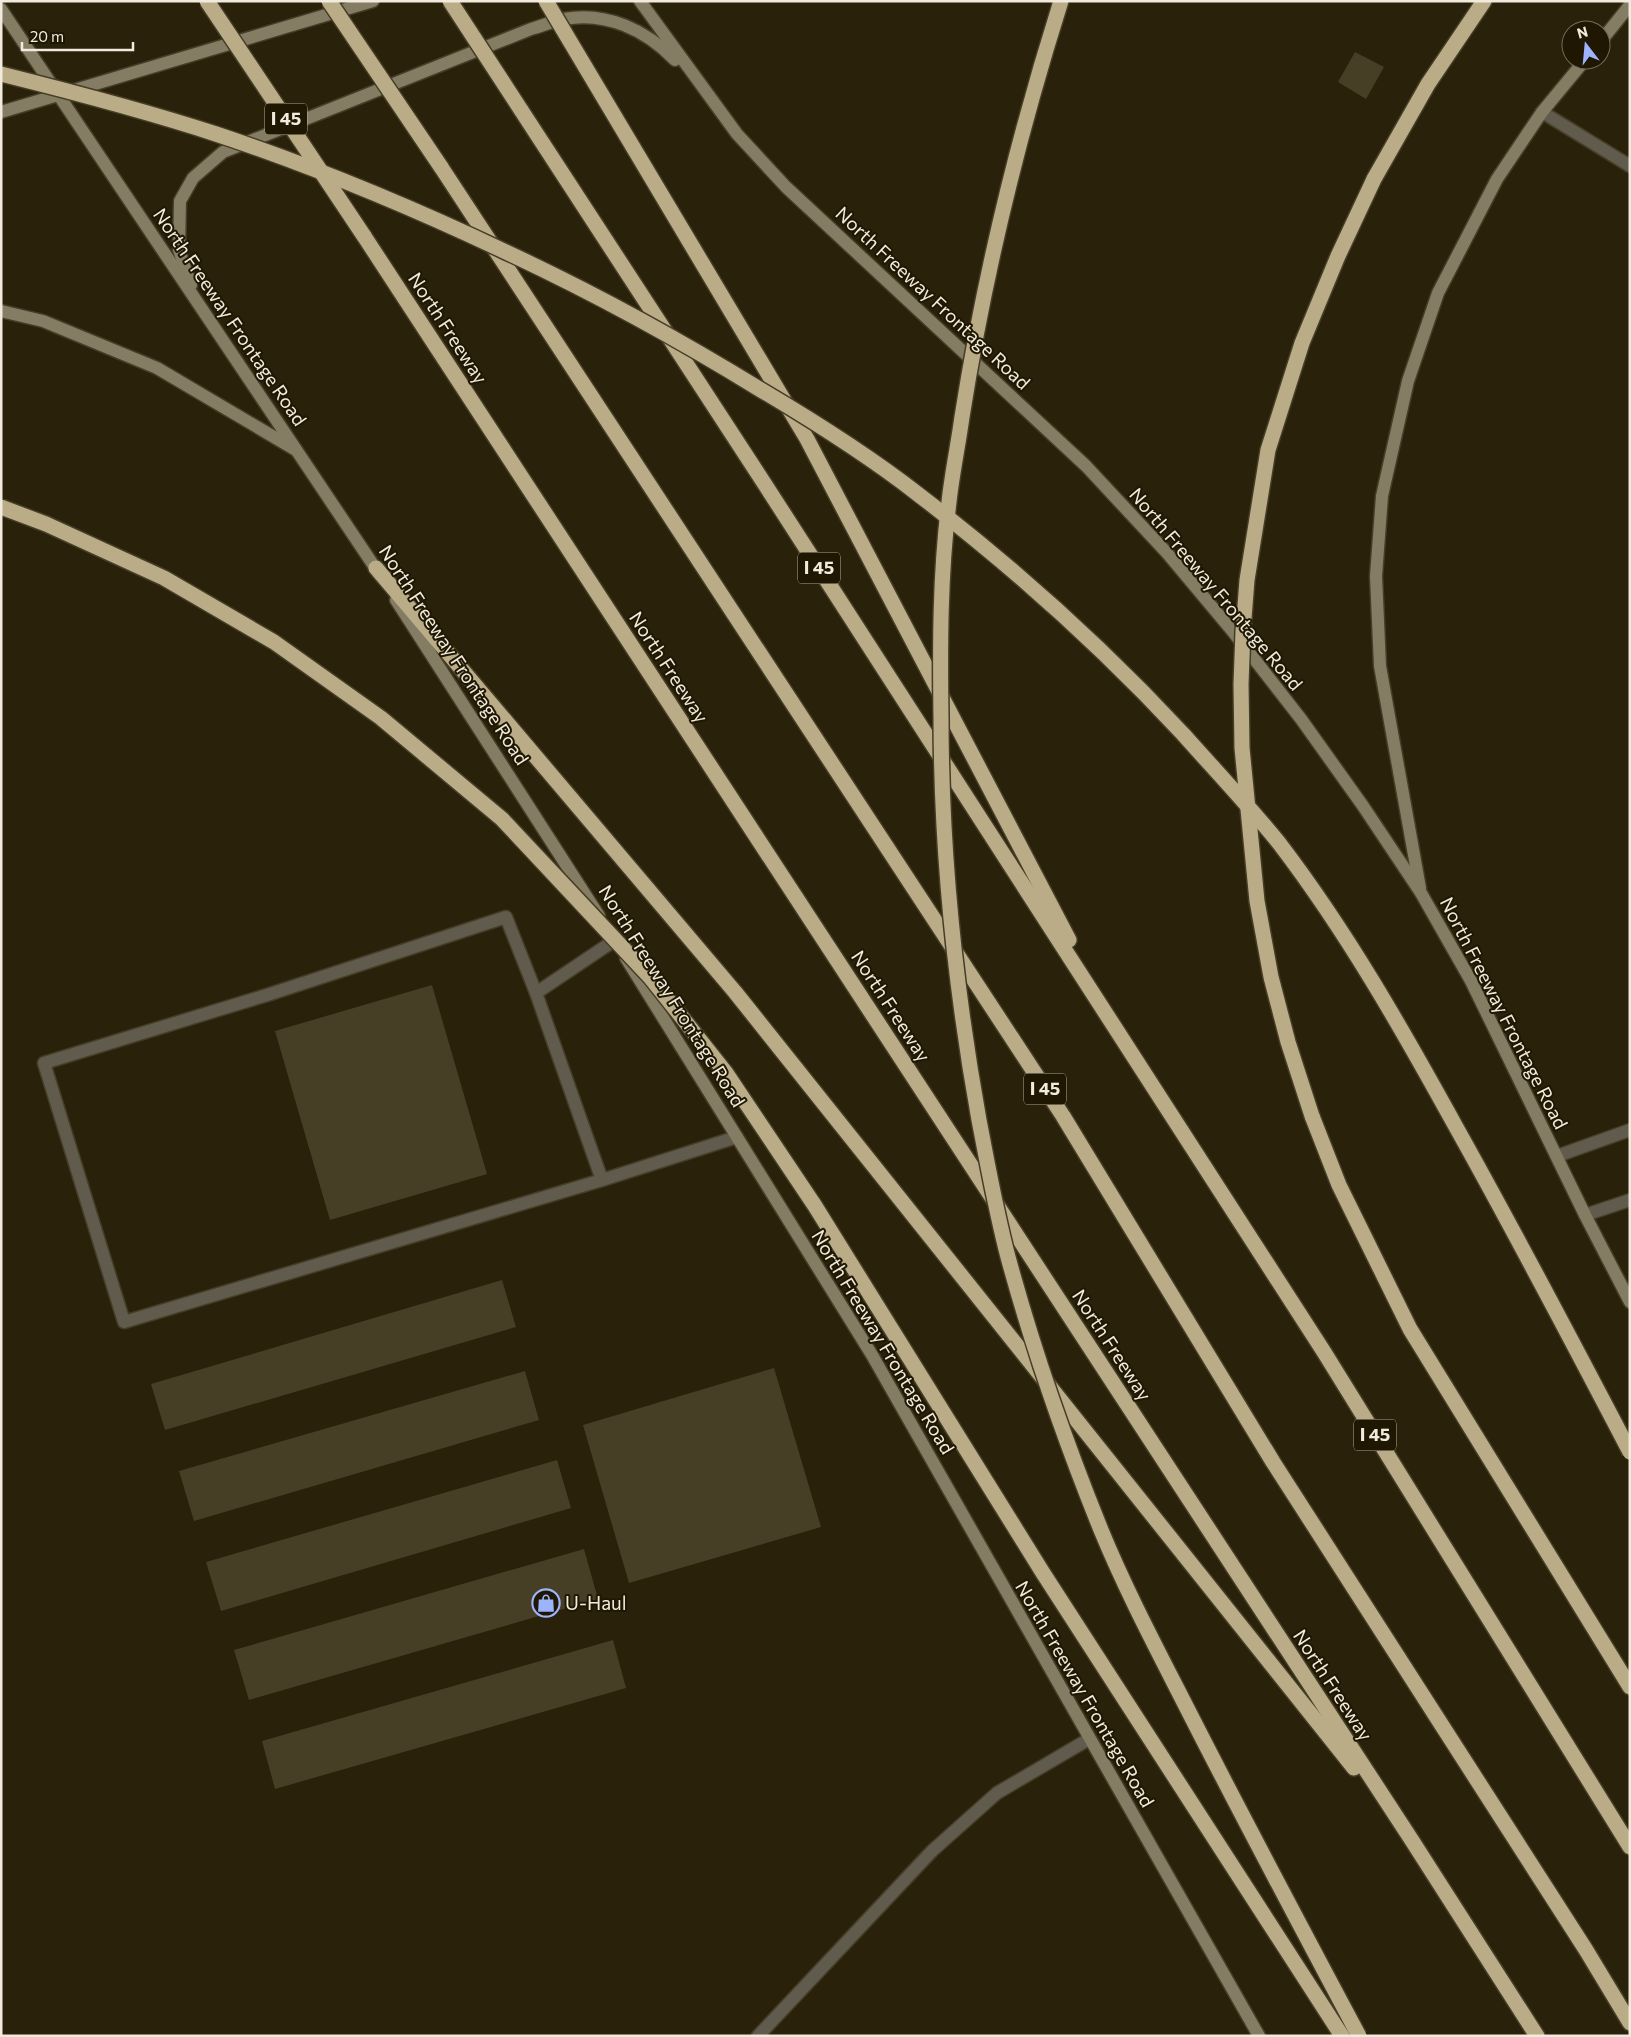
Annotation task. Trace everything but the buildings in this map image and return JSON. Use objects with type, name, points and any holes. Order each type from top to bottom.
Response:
[{"type":"highway","name":"I 45","points":[[330,1],[441,167],[1063,1116],[1273,1462],[1580,1941],[1630,2023]]},
{"type":"highway","name":"I 45","points":[[450,1],[770,491],[1324,1352],[1630,1846]]},
{"type":"highway","points":[[546,1],[806,439],[1115,1028]]},
{"type":"highway","points":[[1062,1],[1024,127],[1002,215],[973,347],[948,503],[940,660],[941,777],[948,890],[956,974],[969,1064],[1007,1255],[1034,1344],[1103,1534],[1145,1627],[1359,2036]]},
{"type":"highway","points":[[1484,1],[1428,84],[1374,179],[1338,256],[1302,342],[1268,450],[1247,580],[1241,684],[1242,748],[1253,863],[1271,977],[1288,1042],[1312,1116],[1339,1185],[1410,1329],[1630,1687]]},
{"type":"highway","name":"North Freeway","points":[[208,3],[364,236],[1411,1839],[1537,2036]]},
{"type":"highway","points":[[1,74],[145,112],[218,134],[296,162],[381,195],[574,284],[690,346],[816,423],[914,491],[1000,559],[1132,679],[1197,750],[1277,842],[1345,936],[1398,1022],[1477,1165],[1630,1452]]},
{"type":"highway","points":[[1,508],[46,524],[164,578],[274,642],[381,718],[502,819],[650,977],[726,1072],[815,1206],[1043,1573],[1342,2036]]},
{"type":"highway","points":[[376,568],[735,992],[1411,1839]]},
{"type":"main road","points":[[1,112],[373,1]]},
{"type":"main road","name":"North Freeway Frontage Road","points":[[640,1],[699,85],[737,134],[786,187],[1086,466],[1166,553],[1234,633],[1301,719],[1363,806],[1421,893],[1471,981],[1585,1215],[1630,1302]]},
{"type":"main road","points":[[1611,29],[1630,6]]},
{"type":"main road","name":"North Freeway Frontage Road","points":[[1,9],[376,568],[615,940],[872,1355],[1259,2036]]},
{"type":"main road","points":[[197,302],[179,250],[180,200],[193,178],[223,152],[531,29],[564,19],[590,17],[611,20],[636,30],[667,52],[699,85]]},
{"type":"main road","points":[[1421,893],[1380,666],[1376,576],[1382,496],[1408,381],[1438,293],[1497,179],[1542,112],[1577,70]]},
{"type":"main road","points":[[1,311],[42,321],[156,368],[299,452]]},
{"type":"street","points":[[1542,112],[1630,166]]},
{"type":"street","points":[[602,1180],[536,993],[506,917],[268,994],[44,1063],[124,1322],[602,1180],[737,1137]]},
{"type":"street","points":[[536,993],[615,940]]},
{"type":"street","points":[[1557,1156],[1630,1130]]},
{"type":"street","points":[[1585,1215],[1630,1200]]},
{"type":"street","points":[[758,2036],[932,1851],[997,1793],[1089,1739]]},
{"type":"place","name":"U-Haul","points":[[546,1603]]}]
